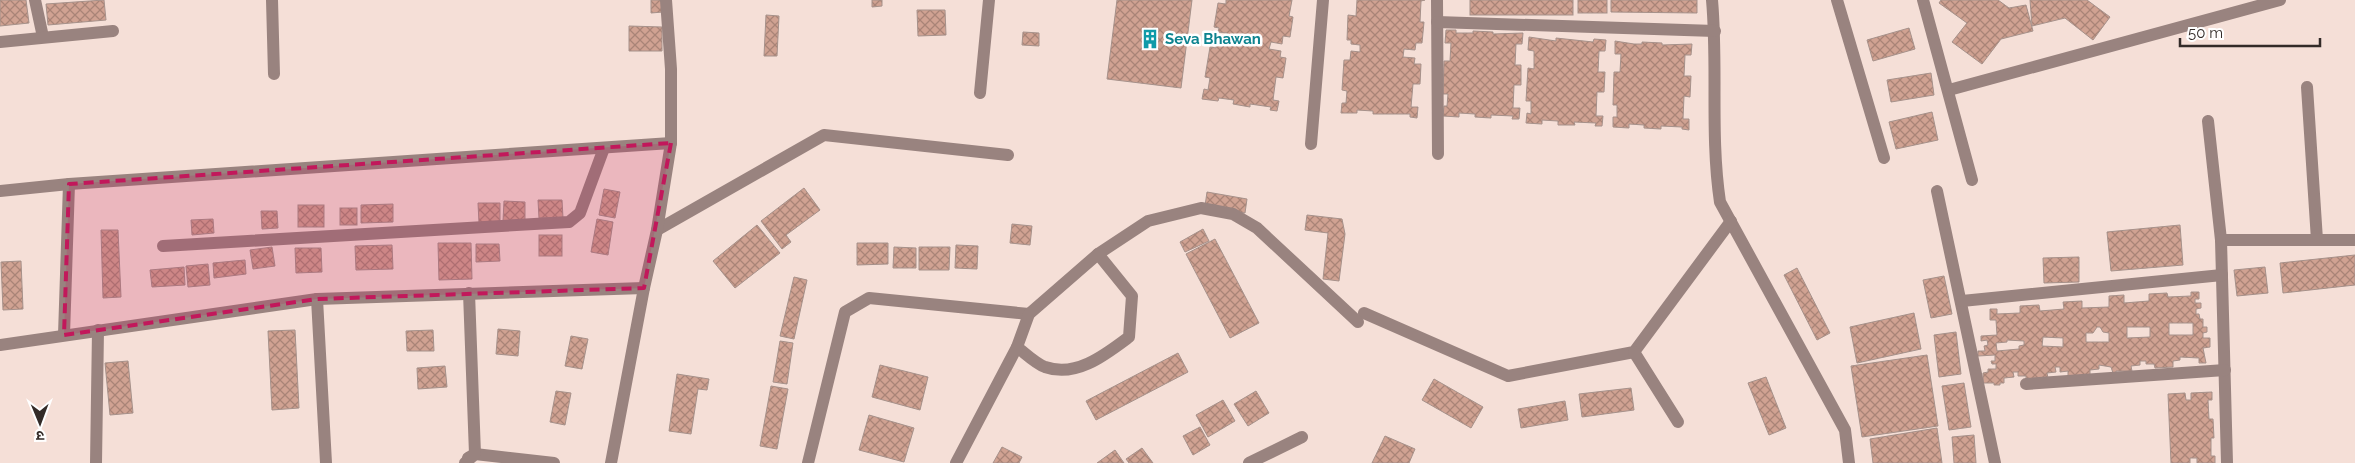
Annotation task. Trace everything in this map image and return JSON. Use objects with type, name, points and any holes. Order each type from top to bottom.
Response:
[{"type":"street","points":[[35,0],[43,37]]},
{"type":"street","points":[[272,0],[274,74]]},
{"type":"street","points":[[611,463],[644,288],[658,230],[671,143],[671,69],[666,0]]},
{"type":"street","points":[[980,94],[989,0]]},
{"type":"street","points":[[1311,144],[1323,0]]},
{"type":"street","points":[[1437,0],[1438,154]]},
{"type":"street","points":[[1712,0],[1715,168],[1720,202],[1845,430],[1849,463]]},
{"type":"street","points":[[1837,0],[1884,158]]},
{"type":"street","points":[[1923,0],[1972,180]]},
{"type":"street","points":[[1949,90],[2280,0]]},
{"type":"street","points":[[1437,22],[1714,31]]},
{"type":"street","points":[[0,42],[113,31]]},
{"type":"street","points":[[2306,87],[2317,240]]},
{"type":"street","points":[[2208,121],[2221,240],[2227,463]]},
{"type":"street","points":[[658,230],[824,134],[1008,155]]},
{"type":"street","points":[[0,191],[69,184],[671,143]]},
{"type":"street","points":[[163,246],[569,222],[580,213],[604,148]]},
{"type":"street","points":[[64,335],[69,184]]},
{"type":"street","points":[[1937,191],[1962,301],[1995,463]]},
{"type":"street","points":[[956,463],[1016,347],[1029,314],[1098,254],[1148,220],[1201,208],[1232,214],[1257,228],[1361,317],[1508,376],[1634,352],[1731,221]]},
{"type":"street","points":[[2221,240],[2355,240]]},
{"type":"street","points":[[1016,347],[1044,367],[1068,370],[1100,359],[1129,337],[1132,296],[1098,254]]},
{"type":"street","points":[[1962,301],[2222,276]]},
{"type":"street","points":[[0,345],[317,299],[644,288]]},
{"type":"street","points":[[469,293],[470,459]]},
{"type":"street","points":[[808,463],[846,312],[869,298],[1029,314]]},
{"type":"street","points":[[317,299],[326,463]]},
{"type":"street","points":[[96,463],[98,330]]},
{"type":"street","points":[[1634,352],[1678,422]]},
{"type":"street","points":[[2026,384],[2224,370]]},
{"type":"street","points":[[1249,463],[1302,437]]},
{"type":"street","points":[[457,463],[470,459],[554,463]]},
{"type":"highlighted area","points":[[671,143],[644,288],[317,299],[64,335],[69,184]]},
{"type":"building","points":[[0,0],[26,0],[29,23],[0,26]]},
{"type":"building","points":[[104,0],[106,20],[48,25],[46,4]]},
{"type":"building","points":[[651,0],[662,0],[663,12],[651,13]]},
{"type":"building","points":[[872,0],[882,0],[882,6],[872,7]]},
{"type":"building","name":"Seva Bhawan","points":[[1117,0],[1192,0],[1181,88],[1107,79]]},
{"type":"building","points":[[1226,0],[1292,0],[1289,16],[1293,17],[1290,37],[1283,36],[1282,44],[1271,42],[1269,49],[1281,51],[1280,57],[1286,58],[1283,78],[1276,77],[1273,100],[1279,101],[1277,111],[1270,110],[1271,107],[1250,104],[1250,107],[1233,104],[1234,100],[1219,98],[1218,101],[1202,99],[1204,89],[1208,90],[1210,78],[1205,77],[1210,47],[1216,48],[1217,39],[1226,40],[1227,33],[1218,32],[1219,28],[1214,27],[1218,3],[1226,4]]},
{"type":"building","points":[[1357,0],[1425,0],[1421,1],[1420,22],[1424,22],[1422,43],[1416,43],[1415,50],[1404,49],[1403,57],[1415,58],[1414,64],[1421,64],[1420,84],[1413,84],[1411,107],[1418,107],[1417,118],[1410,117],[1410,114],[1373,114],[1373,111],[1357,110],[1357,113],[1341,113],[1342,103],[1346,103],[1347,91],[1342,90],[1344,60],[1350,60],[1351,51],[1360,52],[1360,45],[1351,44],[1351,40],[1347,40],[1348,15],[1356,16]]},
{"type":"building","points":[[1470,0],[1573,0],[1573,15],[1470,15]]},
{"type":"building","points":[[1578,0],[1607,0],[1607,13],[1578,13]]},
{"type":"building","points":[[1611,0],[1697,0],[1697,13],[1611,12]]},
{"type":"building","points":[[1941,0],[1998,0],[2009,8],[2026,5],[2033,31],[2001,39],[1982,64],[1952,42],[1967,23],[1939,3]]},
{"type":"building","points":[[2030,0],[2087,0],[2110,17],[2093,40],[2065,18],[2032,26]]},
{"type":"building","points":[[917,10],[945,10],[946,35],[918,36]]},
{"type":"building","points":[[766,15],[779,16],[777,56],[764,56]]},
{"type":"building","points":[[629,26],[662,27],[662,51],[629,51]]},
{"type":"building","points":[[1909,28],[1915,49],[1873,61],[1867,40]]},
{"type":"building","points":[[1446,30],[1456,30],[1456,33],[1473,33],[1473,31],[1493,32],[1493,34],[1523,33],[1522,44],[1516,44],[1515,65],[1521,65],[1521,85],[1514,85],[1513,108],[1520,108],[1519,119],[1512,119],[1513,116],[1491,115],[1491,118],[1475,117],[1475,114],[1459,113],[1459,117],[1443,116],[1444,106],[1447,106],[1448,94],[1443,94],[1444,61],[1450,61],[1451,43],[1445,43]]},
{"type":"building","points":[[1023,32],[1039,33],[1039,46],[1022,45]]},
{"type":"building","points":[[1529,37],[1556,41],[1556,38],[1593,42],[1594,39],[1606,40],[1605,51],[1599,51],[1598,72],[1605,72],[1604,92],[1597,92],[1596,116],[1603,116],[1602,126],[1595,126],[1596,123],[1574,122],[1575,125],[1558,125],[1558,121],[1542,120],[1542,124],[1526,123],[1527,113],[1531,114],[1531,101],[1526,101],[1528,68],[1534,69],[1534,51],[1528,50]]},
{"type":"building","points":[[1615,41],[1634,44],[1642,44],[1642,42],[1662,43],[1662,45],[1692,44],[1691,55],[1685,55],[1684,76],[1691,76],[1690,97],[1684,96],[1683,119],[1689,119],[1689,130],[1682,129],[1682,127],[1661,126],[1661,129],[1644,128],[1644,125],[1629,124],[1629,128],[1613,127],[1613,117],[1617,117],[1617,105],[1613,105],[1614,72],[1620,72],[1621,54],[1615,54]]},
{"type":"building","points":[[1931,73],[1934,95],[1891,102],[1887,80]]},
{"type":"building","points":[[1932,112],[1938,140],[1896,149],[1889,122]]},
{"type":"building","points":[[804,188],[820,210],[786,235],[791,242],[782,249],[761,221]]},
{"type":"building","points":[[604,189],[620,192],[615,218],[599,215]]},
{"type":"building","points":[[1207,192],[1247,199],[1245,213],[1205,206]]},
{"type":"building","points":[[538,200],[562,200],[563,218],[539,218]]},
{"type":"building","points":[[504,201],[525,202],[525,222],[503,221]]},
{"type":"building","points":[[478,203],[500,203],[500,222],[479,223]]},
{"type":"building","points":[[393,204],[393,222],[361,223],[361,205]]},
{"type":"building","points":[[298,205],[324,205],[324,227],[298,227]]},
{"type":"building","points":[[340,208],[357,208],[357,225],[340,225]]},
{"type":"building","points":[[261,211],[277,211],[278,228],[262,229]]},
{"type":"building","points":[[1307,215],[1342,219],[1345,234],[1339,281],[1323,279],[1328,233],[1305,230]]},
{"type":"building","points":[[213,219],[214,233],[192,235],[191,220]]},
{"type":"building","points":[[597,219],[613,222],[608,255],[591,252]]},
{"type":"building","points":[[1012,224],[1032,226],[1030,245],[1010,243]]},
{"type":"building","points":[[757,225],[780,253],[735,288],[713,261]]},
{"type":"building","points":[[2180,225],[2183,265],[2111,271],[2107,232]]},
{"type":"building","points":[[1203,229],[1209,241],[1185,252],[1180,242]]},
{"type":"building","points":[[101,230],[118,230],[121,297],[103,298]]},
{"type":"building","points":[[539,235],[562,235],[562,256],[539,256]]},
{"type":"building","points":[[1215,239],[1259,323],[1230,338],[1186,254]]},
{"type":"building","points":[[438,243],[471,243],[472,279],[439,280]]},
{"type":"building","points":[[857,243],[888,243],[888,264],[857,265]]},
{"type":"building","points":[[476,244],[499,244],[500,261],[476,262]]},
{"type":"building","points":[[392,245],[393,269],[356,270],[355,246]]},
{"type":"building","points":[[956,245],[978,246],[977,269],[955,268]]},
{"type":"building","points":[[272,247],[275,266],[253,269],[250,250]]},
{"type":"building","points":[[894,247],[916,248],[916,268],[893,268]]},
{"type":"building","points":[[919,247],[950,247],[949,270],[919,270]]},
{"type":"building","points":[[295,248],[321,248],[322,272],[296,273]]},
{"type":"building","points":[[2355,255],[2355,285],[2283,293],[2280,263]]},
{"type":"building","points":[[2079,257],[2079,282],[2044,283],[2043,258]]},
{"type":"building","points":[[245,260],[246,274],[214,278],[213,263]]},
{"type":"building","points":[[21,261],[23,309],[3,310],[1,262]]},
{"type":"building","points":[[208,264],[210,285],[188,287],[186,266]]},
{"type":"building","points":[[184,267],[185,285],[152,287],[150,270]]},
{"type":"building","points":[[2265,267],[2268,293],[2237,296],[2234,270]]},
{"type":"building","points":[[1797,268],[1830,333],[1817,340],[1784,275]]},
{"type":"building","points":[[1944,276],[1952,314],[1931,318],[1923,280]]},
{"type":"building","points":[[794,277],[807,280],[794,339],[780,336]]},
{"type":"building","points":[[2191,292],[2199,292],[2199,299],[2195,299],[2195,303],[2201,303],[2201,308],[2196,309],[2196,314],[2199,314],[2200,319],[2203,319],[2203,327],[2207,327],[2207,332],[2203,333],[2203,338],[2210,338],[2210,347],[2203,348],[2206,363],[2199,363],[2199,358],[2180,357],[2180,360],[2173,361],[2173,367],[2155,368],[2154,364],[2146,364],[2146,361],[2140,361],[2140,365],[2131,366],[2132,371],[2116,371],[2116,373],[2113,373],[2111,367],[2099,365],[2099,369],[2090,370],[2090,376],[2068,377],[2068,371],[2060,372],[2060,367],[2055,367],[2056,372],[2047,373],[2048,378],[2026,381],[2026,376],[2018,376],[2018,372],[2013,372],[2014,377],[2004,378],[2004,383],[2000,383],[2000,385],[1983,383],[1983,373],[1988,372],[1988,369],[1996,369],[1996,364],[1992,364],[1991,361],[1995,361],[1995,355],[1978,356],[1978,351],[1985,351],[1984,346],[1988,345],[1987,340],[1981,341],[1981,336],[1997,335],[1996,320],[1990,320],[1990,309],[1997,309],[1997,314],[2020,313],[2020,306],[2039,305],[2040,311],[2064,309],[2063,302],[2082,301],[2082,308],[2109,307],[2109,296],[2124,295],[2124,303],[2149,301],[2149,294],[2167,293],[2168,297],[2191,296]],"holes":[[[2169,323],[2193,323],[2193,335],[2169,335]],[[2097,327],[2100,327],[2103,332],[2109,333],[2109,342],[2086,342],[2086,333],[2093,333]],[[2127,327],[2150,327],[2150,337],[2127,338]],[[2043,337],[2063,338],[2063,347],[2042,346]],[[2007,340],[2024,341],[2024,345],[2019,346],[2019,349],[1997,351],[1996,343],[2007,342]]]},
{"type":"building","points":[[1914,313],[1921,349],[1857,363],[1850,327]]},
{"type":"building","points":[[498,329],[520,331],[518,356],[496,354]]},
{"type":"building","points":[[295,330],[299,408],[272,410],[268,331]]},
{"type":"building","points":[[433,330],[434,351],[407,351],[406,331]]},
{"type":"building","points":[[1956,332],[1961,374],[1939,377],[1934,335]]},
{"type":"building","points":[[571,336],[588,339],[582,369],[565,366]]},
{"type":"building","points":[[780,341],[793,343],[787,384],[773,382]]},
{"type":"building","points":[[1178,353],[1188,372],[1096,420],[1086,401]]},
{"type":"building","points":[[1927,355],[1938,426],[1862,437],[1851,366]]},
{"type":"building","points":[[128,361],[133,413],[110,415],[105,363]]},
{"type":"building","points":[[880,365],[928,377],[920,410],[872,397]]},
{"type":"building","points":[[445,366],[447,387],[418,389],[417,368]]},
{"type":"building","points":[[677,374],[709,379],[707,390],[698,389],[691,434],[669,431]]},
{"type":"building","points":[[1766,377],[1786,428],[1769,435],[1748,383]]},
{"type":"building","points":[[1434,379],[1483,407],[1471,428],[1422,400]]},
{"type":"building","points":[[1964,383],[1971,427],[1949,430],[1942,386]]},
{"type":"building","points":[[771,386],[788,389],[777,449],[760,446]]},
{"type":"building","points":[[1631,388],[1634,410],[1582,417],[1579,394]]},
{"type":"building","points":[[556,391],[571,393],[565,425],[550,422]]},
{"type":"building","points":[[1256,391],[1269,413],[1248,426],[1234,404]]},
{"type":"building","points":[[2212,392],[2212,400],[2208,400],[2209,419],[2213,419],[2214,438],[2211,438],[2211,456],[2215,456],[2215,463],[2197,463],[2197,458],[2190,458],[2190,463],[2171,463],[2168,394],[2185,393],[2186,400],[2191,400],[2191,393]]},
{"type":"building","points":[[1223,400],[1235,421],[1208,437],[1196,415]]},
{"type":"building","points":[[1565,401],[1568,420],[1521,428],[1518,409]]},
{"type":"building","points":[[869,415],[914,428],[904,462],[859,450]]},
{"type":"building","points":[[1200,427],[1210,445],[1193,455],[1183,436]]},
{"type":"building","points":[[1937,428],[1942,463],[1873,463],[1870,439]]},
{"type":"building","points":[[1974,435],[1976,463],[1954,463],[1952,437]]},
{"type":"building","points":[[1385,436],[1415,449],[1409,463],[1372,463]]},
{"type":"building","points":[[1002,447],[1022,457],[1019,463],[993,463]]},
{"type":"building","points":[[1142,448],[1153,463],[1129,463],[1126,459]]},
{"type":"building","points":[[1115,450],[1124,463],[1097,463]]},
{"type":"place","name":"Seva Bhawan","points":[[1150,39]]}]
